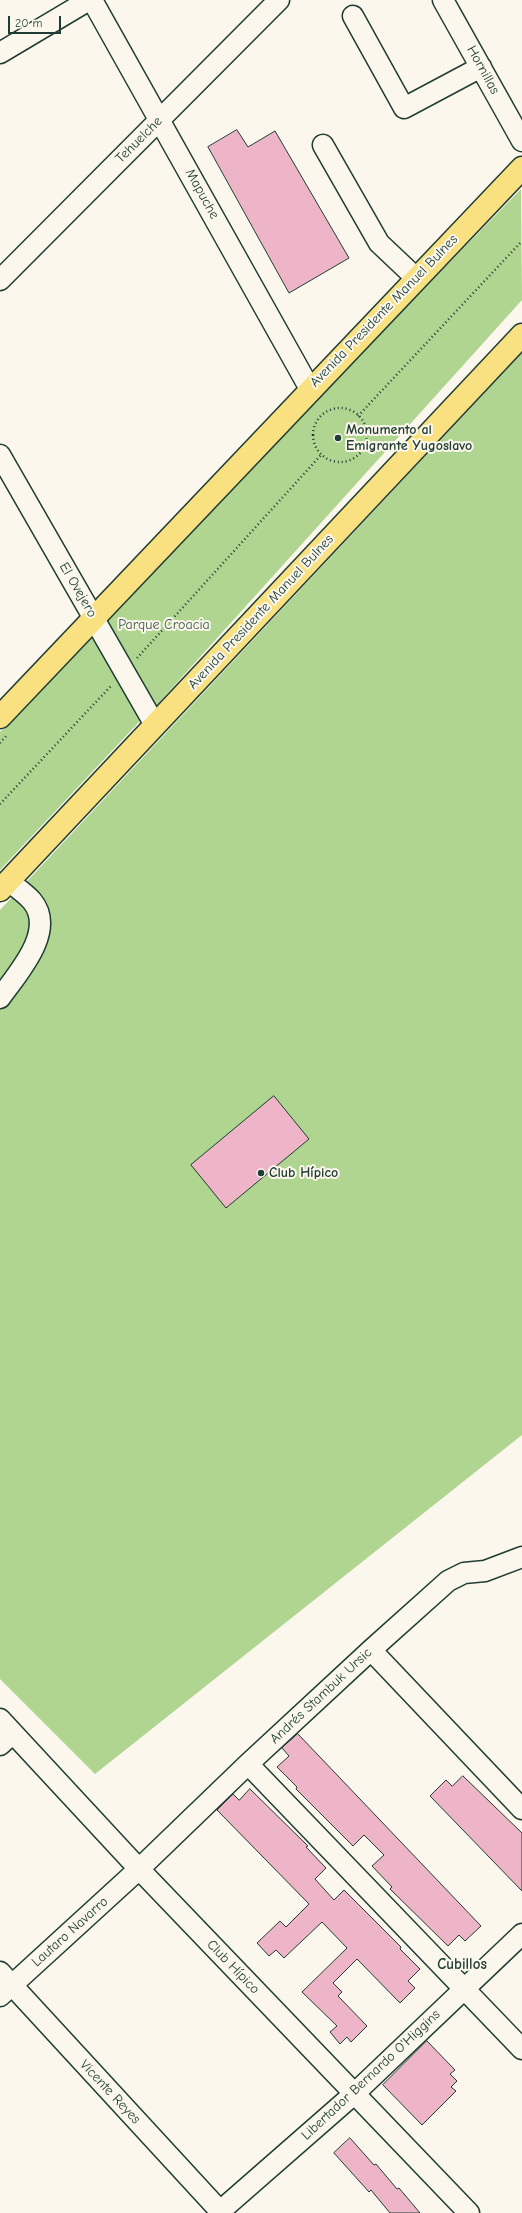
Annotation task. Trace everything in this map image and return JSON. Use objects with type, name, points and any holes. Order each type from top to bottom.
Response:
[{"type":"main road","name":"Avenida Presidente Manuel Bulnes","points":[[0,716],[94,619],[310,388],[522,168]]},
{"type":"main road","name":"Avenida Presidente Manuel Bulnes","points":[[4,885],[522,335]]},
{"type":"street","points":[[0,53],[89,0]]},
{"type":"street","name":"Mapuche","points":[[92,0],[310,388]]},
{"type":"street","name":"Tehuelche","points":[[0,280],[278,0]]},
{"type":"street","name":"Hornillas","points":[[443,0],[522,140]]},
{"type":"street","points":[[353,16],[404,108],[481,67]]},
{"type":"street","points":[[323,145],[379,243],[416,278]]},
{"type":"street","name":"El Ovejero","points":[[0,455],[155,725]]},
{"type":"street","points":[[0,998],[34,948],[39,927],[32,902],[4,885]]},
{"type":"street","name":"Andrés Stambuk Ursic","points":[[139,1869],[248,1764],[448,1581],[464,1573],[485,1571],[522,1557]]},
{"type":"street","points":[[371,1650],[522,1809]]},
{"type":"street","name":"Club Hípico","points":[[0,1719],[7,1739],[139,1869],[469,2213]]},
{"type":"street","points":[[248,1764],[464,1987],[522,2050]]},
{"type":"street","name":"Lautaro Navarro","points":[[4,1984],[139,1869]]},
{"type":"street","name":"Libertador Bernardo O'Higgins","points":[[219,2212],[354,2094],[464,1987],[522,1934]]},
{"type":"street","name":"Vicente Reyes","points":[[4,1984],[219,2212]]},
{"type":"path","points":[[358,416],[522,241]]},
{"type":"path","points":[[338,408],[347,410],[358,416],[366,428],[366,438],[360,454],[344,462],[328,460],[320,455],[313,440],[313,431],[321,415],[338,408]]},
{"type":"path","points":[[0,804],[124,672],[320,455]]},
{"type":"green space","name":"Parque Croacia","points":[[521,189],[522,300],[154,708],[102,620]]},
{"type":"green space","name":"Club Hípico","points":[[522,353],[522,1435],[95,1774],[0,1679],[0,910]]},
{"type":"green space","points":[[92,634],[140,721],[0,870],[0,732]]},
{"type":"building","points":[[237,130],[248,147],[275,131],[349,258],[289,293],[208,147]]},
{"type":"building","points":[[274,1096],[309,1139],[226,1208],[191,1165]]},
{"type":"building","points":[[298,1734],[481,1926],[465,1941],[459,1935],[448,1946],[390,1889],[392,1887],[372,1866],[384,1855],[364,1835],[353,1846],[296,1789],[297,1787],[277,1767],[289,1756],[282,1748]]},
{"type":"building","points":[[463,1776],[522,1833],[522,1891],[430,1796],[446,1780],[452,1786]]},
{"type":"building","points":[[250,1789],[308,1846],[306,1847],[326,1868],[315,1879],[334,1900],[344,1890],[401,1947],[400,1949],[420,1969],[408,1981],[415,1988],[400,2003],[357,1959],[333,1983],[342,1992],[338,1996],[367,2026],[351,2042],[347,2037],[340,2044],[330,2032],[337,2026],[302,1992],[347,1948],[322,1922],[284,1958],[276,1950],[269,1956],[257,1943],[280,1921],[286,1927],[309,1904],[217,1810],[233,1794],[239,1800]]},
{"type":"building","points":[[427,2041],[455,2070],[450,2074],[457,2081],[451,2087],[456,2091],[422,2125],[383,2085]]},
{"type":"building","points":[[350,2138],[374,2165],[376,2164],[397,2189],[399,2188],[420,2213],[390,2213],[371,2190],[369,2192],[334,2153]]},
{"type":"place","name":"Monumento al Emigrante Yugoslavo","points":[[338,438]]},
{"type":"place","name":"Club Hípico","points":[[261,1173]]},
{"type":"district","name":"Cubillos","points":[[462,1965]]}]
